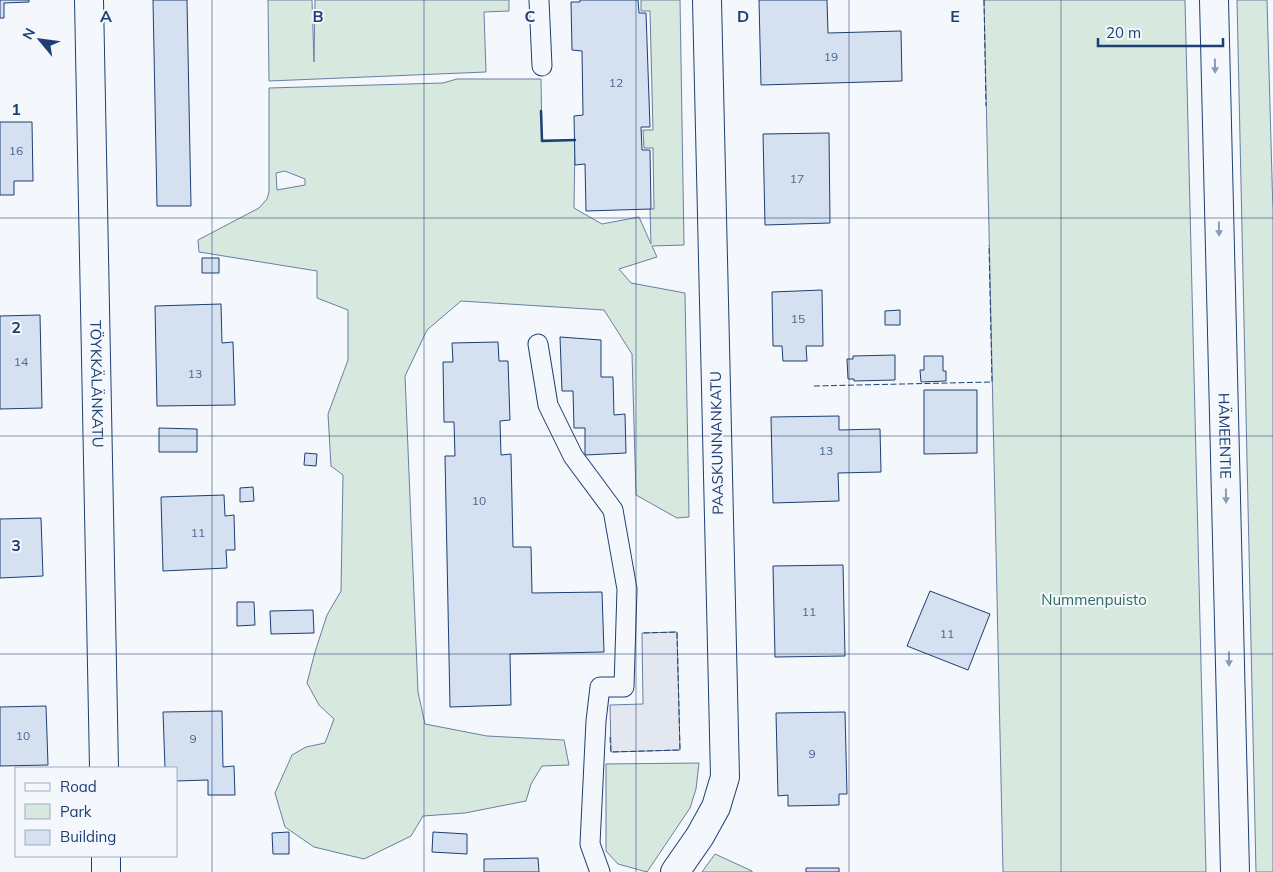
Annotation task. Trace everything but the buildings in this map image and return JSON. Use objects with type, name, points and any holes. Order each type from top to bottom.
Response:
[{"type":"main road","name":"TÖYKKÄLÄNKATU","points":[[89,0],[104,767]]},
{"type":"main road","name":"PAASKUNNANKATU","points":[[675,872],[700,836],[716,807],[725,777],[707,0]]},
{"type":"main road","name":"HÄMEENTIE","points":[[1214,0],[1234,872]]},
{"type":"main road","points":[[106,857],[106,872]]},
{"type":"lane","points":[[539,0],[542,66]]},
{"type":"lane","points":[[538,344],[548,405],[573,456],[613,510],[628,589],[624,687],[600,687],[596,721],[590,844],[600,872]]},
{"type":"green space","points":[[268,0],[312,0],[314,62],[315,0],[509,0],[509,11],[484,12],[486,72],[269,81]]},
{"type":"green space","points":[[641,0],[680,0],[684,245],[652,246],[657,257],[619,269],[631,283],[685,293],[689,517],[677,518],[636,495],[632,354],[604,310],[461,301],[427,330],[405,376],[418,692],[425,724],[487,736],[564,740],[569,765],[542,766],[531,784],[526,801],[465,813],[423,816],[411,836],[364,859],[314,847],[285,827],[275,793],[292,755],[306,747],[325,743],[334,719],[319,705],[307,683],[327,615],[341,591],[343,475],[331,466],[328,414],[348,360],[348,310],[317,298],[317,271],[199,252],[198,240],[259,208],[267,199],[269,192],[269,88],[443,83],[457,79],[541,79],[542,140],[575,140],[574,208],[602,224],[639,217],[651,244],[650,209],[654,209],[653,148],[644,148],[643,130],[653,130],[650,11],[641,11]],"holes":[[[285,171],[305,179],[305,185],[277,190],[276,173]]]},
{"type":"green space","name":"Nummenpuisto","points":[[984,0],[1185,0],[1206,872],[1003,872]]},
{"type":"green space","points":[[1237,0],[1267,0],[1273,213],[1273,872],[1256,872]]},
{"type":"green space","points":[[699,763],[696,789],[690,808],[647,872],[618,864],[606,851],[606,764]]},
{"type":"green space","points":[[715,854],[752,871],[752,872],[702,872]]},
{"type":"shaded area","points":[[677,632],[680,750],[611,752],[610,705],[643,704],[642,633]]},
{"type":"fence","points":[[984,0],[986,106]]},
{"type":"fence","points":[[814,386],[992,382],[989,245]]},
{"type":"fence","points":[[610,737],[611,752],[680,750],[677,632],[642,633]]},
{"type":"wall","points":[[541,111],[542,141],[575,140]]}]
